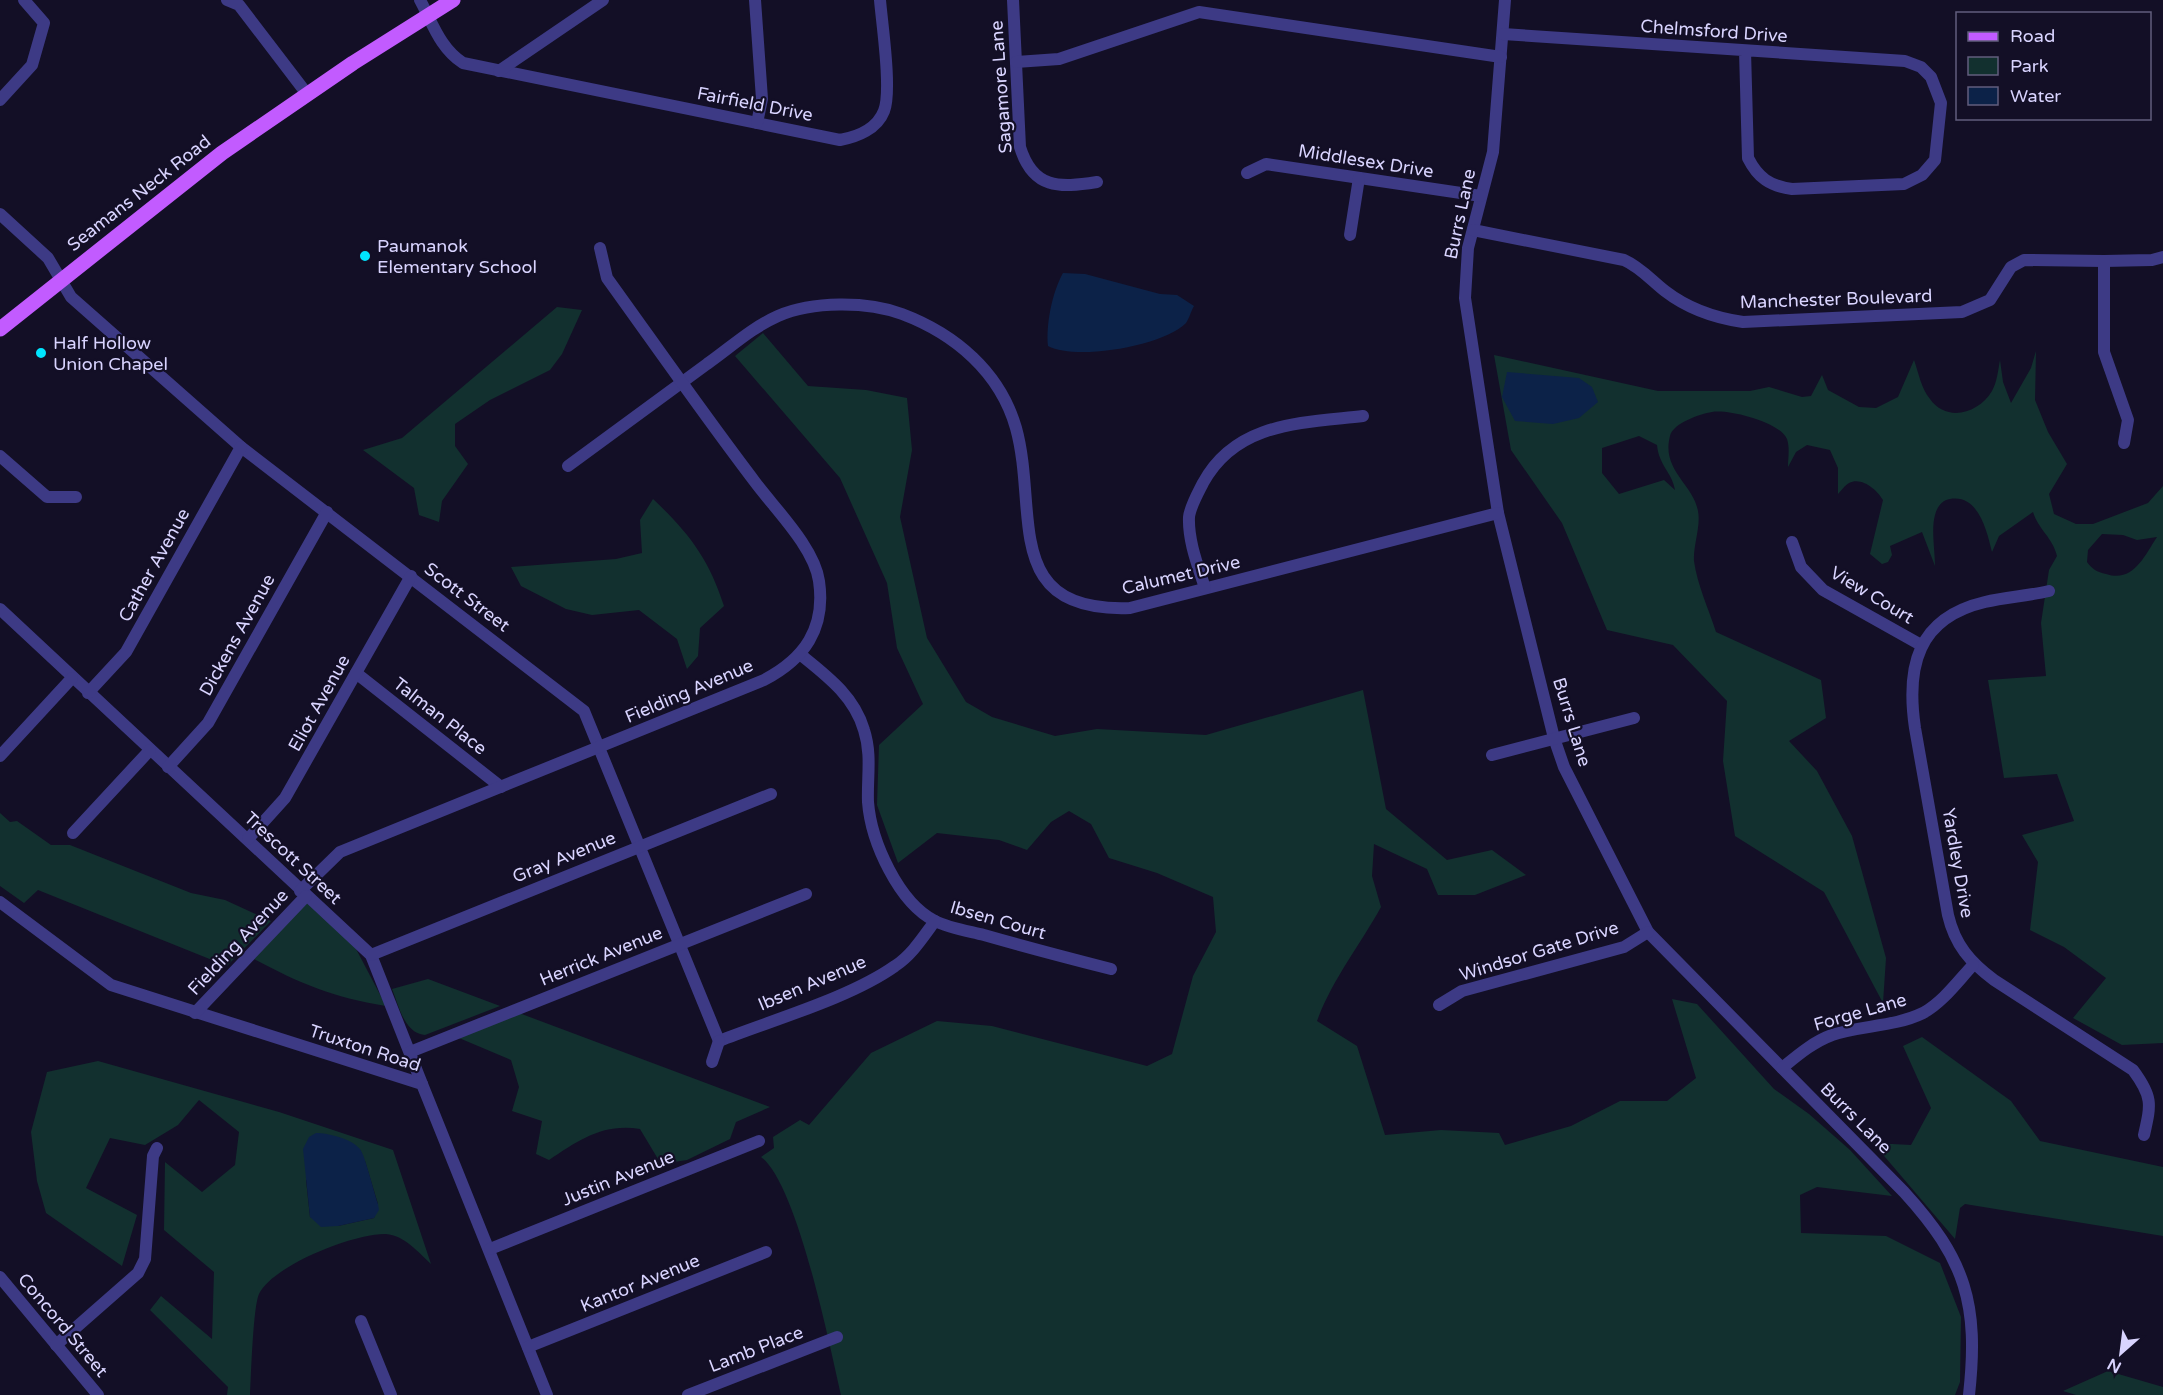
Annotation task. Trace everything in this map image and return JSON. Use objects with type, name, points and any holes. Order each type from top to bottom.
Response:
[{"type":"main road","name":"Seamans Neck Road","points":[[0,329],[222,153],[307,94],[453,0]]},
{"type":"street","points":[[0,100],[32,65],[44,23],[24,0]]},
{"type":"street","points":[[227,0],[239,5],[307,94]]},
{"type":"street","name":"Fairfield Drive","points":[[420,0],[436,34],[450,54],[463,63],[840,140],[856,138],[873,126],[884,111],[886,92],[880,0]]},
{"type":"street","points":[[499,71],[603,0]]},
{"type":"street","points":[[755,0],[762,99],[757,123]]},
{"type":"street","name":"Sagamore Lane","points":[[1013,0],[1020,147],[1030,170],[1035,177],[1052,184],[1073,186],[1097,182]]},
{"type":"street","name":"Burrs Lane","points":[[1505,0],[1493,152],[1468,248],[1465,298],[1498,513],[1554,738],[1564,767],[1648,932],[1924,1214],[1950,1251],[1964,1281],[1971,1315],[1973,1348],[1969,1395]]},
{"type":"street","points":[[1016,62],[1059,59],[1199,12],[1501,57]]},
{"type":"street","name":"Chelmsford Drive","points":[[1503,34],[1905,61],[1921,68],[1931,77],[1941,103],[1935,160],[1922,175],[1904,184],[1792,189],[1777,187],[1764,180],[1755,172],[1748,158],[1745,51]]},
{"type":"street","name":"Middlesex Drive","points":[[1247,173],[1266,164],[1481,196]]},
{"type":"street","points":[[1350,235],[1359,178]]},
{"type":"street","name":"Scott Street","points":[[0,214],[48,258],[71,297],[241,447],[584,711],[719,1041]]},
{"type":"street","name":"Manchester Boulevard","points":[[1473,230],[1624,260],[1636,266],[1677,300],[1725,319],[1743,322],[1962,312],[1989,300],[2011,267],[2024,260],[2152,260],[2163,256]]},
{"type":"street","name":"Fielding Avenue","points":[[195,1013],[340,852],[764,680],[784,669],[801,655],[818,616],[819,578],[812,561],[607,278],[600,248]]},
{"type":"street","points":[[2104,261],[2104,352],[2128,420],[2124,442]]},
{"type":"street","name":"Calumet Drive","points":[[568,466],[745,334],[779,315],[825,305],[856,304],[894,311],[929,324],[967,351],[988,373],[1007,406],[1021,453],[1032,555],[1046,578],[1064,596],[1081,605],[1101,609],[1130,608],[1498,513]]},
{"type":"street","points":[[1204,588],[1193,549],[1189,516],[1213,465],[1241,440],[1284,425],[1363,416]]},
{"type":"street","name":"Cather Avenue","points":[[88,693],[126,652],[241,447]]},
{"type":"street","points":[[0,456],[47,497],[76,496]]},
{"type":"street","name":"Dickens Avenue","points":[[168,766],[208,723],[327,512]]},
{"type":"street","name":"View Court","points":[[1792,542],[1801,567],[1823,590],[1921,645]]},
{"type":"street","name":"Eliot Avenue","points":[[248,839],[285,798],[411,576]]},
{"type":"street","name":"Yardley Drive","points":[[2049,591],[1985,602],[1962,609],[1942,621],[1921,645],[1913,672],[1911,698],[1915,728],[1952,932],[1973,965],[2133,1070],[2146,1087],[2151,1104],[2144,1135]]},
{"type":"street","points":[[0,609],[72,678],[0,756]]},
{"type":"street","name":"Ibsen Court","points":[[801,655],[835,682],[852,704],[864,729],[870,756],[868,802],[873,826],[885,863],[911,901],[935,921],[1111,969]]},
{"type":"street","name":"Talman Place","points":[[356,673],[501,787]]},
{"type":"street","name":"Trescott Street","points":[[72,678],[371,955],[422,1084]]},
{"type":"street","points":[[1492,755],[1634,718]]},
{"type":"street","points":[[73,833],[150,750]]},
{"type":"street","name":"Gray Avenue","points":[[371,955],[771,794]]},
{"type":"street","name":"Herrick Avenue","points":[[410,1052],[806,894]]},
{"type":"street","name":"Truxton Road","points":[[0,902],[111,985],[422,1084],[547,1395]]},
{"type":"street","name":"Ibsen Avenue","points":[[719,1041],[856,987],[885,972],[910,954],[935,921]]},
{"type":"street","name":"Windsor Gate Drive","points":[[1439,1005],[1462,991],[1624,947],[1648,932]]},
{"type":"street","name":"Forge Lane","points":[[1782,1068],[1812,1044],[1833,1035],[1900,1022],[1924,1012],[1941,1000],[1973,965]]},
{"type":"street","points":[[712,1062],[719,1041]]},
{"type":"street","name":"Justin Avenue","points":[[490,1249],[759,1141]]},
{"type":"street","points":[[56,1345],[138,1273],[145,1259],[153,1156],[157,1148]]},
{"type":"street","name":"Kantor Avenue","points":[[528,1347],[766,1252]]},
{"type":"street","name":"Concord Street","points":[[0,1277],[98,1395]]},
{"type":"street","points":[[361,1321],[391,1395]]},
{"type":"street","name":"Lamb Place","points":[[688,1395],[837,1337]]},
{"type":"green space","points":[[557,307],[582,310],[562,354],[550,370],[490,400],[455,424],[455,446],[468,464],[442,501],[439,522],[419,515],[414,488],[363,450],[402,438]]},
{"type":"green space","points":[[763,333],[808,386],[866,390],[907,398],[912,450],[900,517],[927,638],[966,702],[992,717],[1055,736],[1097,729],[1206,735],[1363,690],[1386,809],[1447,860],[1492,850],[1526,875],[1475,895],[1438,895],[1427,869],[1374,844],[1372,876],[1381,907],[1338,977],[1317,1021],[1357,1046],[1385,1135],[1441,1130],[1499,1133],[1505,1145],[1571,1126],[1620,1101],[1667,1101],[1696,1078],[1672,999],[1697,1004],[1774,1089],[1809,1114],[1850,1150],[1892,1196],[1817,1187],[1800,1195],[1801,1233],[1886,1236],[1940,1263],[1961,1317],[1960,1382],[1955,1395],[841,1395],[820,1305],[799,1231],[787,1198],[774,1173],[761,1157],[774,1148],[773,1137],[800,1120],[809,1125],[871,1053],[937,1021],[992,1026],[1147,1066],[1172,1054],[1193,976],[1216,932],[1213,897],[1157,873],[1109,858],[1091,824],[1069,811],[1051,822],[1027,850],[999,840],[937,833],[898,863],[877,805],[879,745],[923,704],[897,648],[887,583],[840,478],[735,356]]},
{"type":"green space","points":[[2036,351],[2035,400],[2048,432],[2067,464],[2049,494],[2054,514],[2076,524],[2093,524],[2148,503],[2163,486],[2163,1043],[2122,1045],[2073,1018],[2106,978],[2064,947],[2030,930],[2038,862],[2022,835],[2074,821],[2057,774],[2004,778],[1988,680],[2046,676],[2041,623],[2049,570],[2057,556],[2033,512],[1999,536],[1992,552],[1984,525],[1975,508],[1960,499],[1947,500],[1942,502],[1934,521],[1935,566],[1922,532],[1890,546],[1892,555],[1888,562],[1882,564],[1870,554],[1883,500],[1873,489],[1859,481],[1849,483],[1838,494],[1838,468],[1830,450],[1807,445],[1796,452],[1788,467],[1788,442],[1775,427],[1753,418],[1720,412],[1694,417],[1676,427],[1670,436],[1668,448],[1670,458],[1695,501],[1698,511],[1694,561],[1700,588],[1716,632],[1821,680],[1826,718],[1789,741],[1817,771],[1852,836],[1886,958],[1883,1003],[1824,892],[1735,836],[1723,761],[1727,701],[1673,645],[1607,630],[1562,523],[1511,450],[1494,355],[1658,391],[1750,391],[1769,387],[1802,397],[1811,396],[1822,375],[1828,390],[1859,407],[1876,408],[1898,397],[1914,360],[1922,386],[1930,399],[1945,411],[1954,413],[1971,410],[1986,399],[1995,384],[2000,360],[2003,382],[2011,403],[2031,368]],"holes":[[[1639,436],[1657,445],[1660,458],[1675,490],[1664,480],[1619,494],[1602,473],[1602,448]],[[2102,534],[2123,535],[2137,540],[2157,537],[2131,572],[2115,576],[2097,571],[2087,562],[2088,550]]]},
{"type":"green space","points":[[653,499],[677,523],[704,560],[724,606],[700,628],[698,656],[687,669],[677,639],[639,610],[592,615],[566,609],[521,586],[511,567],[616,559],[642,553],[640,520]]},
{"type":"green space","points":[[0,813],[10,822],[17,821],[51,845],[70,845],[191,893],[225,900],[271,921],[227,966],[38,890],[24,903],[0,886]]},
{"type":"green space","points":[[305,900],[355,947],[386,1006],[317,988],[254,959]]},
{"type":"green space","points":[[428,979],[500,1006],[425,1035],[418,1033],[403,1018],[392,989]]},
{"type":"green space","points":[[519,1013],[770,1107],[736,1122],[730,1139],[687,1160],[661,1164],[640,1129],[614,1128],[581,1140],[549,1160],[536,1154],[542,1121],[512,1111],[519,1087],[511,1060],[459,1038]]},
{"type":"green space","points":[[1922,1037],[2011,1101],[2040,1141],[2163,1167],[2163,1236],[1965,1204],[1960,1208],[1955,1239],[1873,1143],[1911,1145],[1931,1108],[1903,1046]]},
{"type":"green space","points":[[98,1061],[279,1112],[393,1150],[431,1264],[405,1241],[386,1234],[372,1235],[336,1245],[280,1272],[267,1283],[257,1301],[250,1395],[227,1395],[228,1387],[150,1310],[161,1296],[212,1339],[214,1272],[164,1230],[165,1162],[202,1192],[235,1165],[239,1132],[199,1100],[178,1125],[145,1145],[110,1138],[86,1188],[137,1215],[122,1266],[46,1213],[37,1181],[31,1132],[47,1072]],"holes":[[[365,1161],[378,1204],[374,1218],[338,1226],[310,1217],[306,1180]]]},
{"type":"green space","points":[[2108,1371],[2163,1387],[2163,1395],[2076,1395],[2063,1391]]},
{"type":"water","points":[[1063,273],[1085,274],[1160,294],[1177,295],[1194,306],[1186,323],[1159,338],[1119,349],[1078,352],[1061,350],[1048,346],[1048,337],[1053,299]]},
{"type":"water","points":[[1507,372],[1579,378],[1592,387],[1598,402],[1579,418],[1553,424],[1515,421],[1502,397]]},
{"type":"water","points":[[316,1133],[340,1137],[360,1149],[378,1204],[379,1210],[374,1218],[338,1226],[321,1227],[310,1217],[303,1149],[309,1137]]},
{"type":"place","name":"Paumanok Elementary School","points":[[365,256]]},
{"type":"place","name":"Half Hollow Union Chapel","points":[[41,353]]}]
